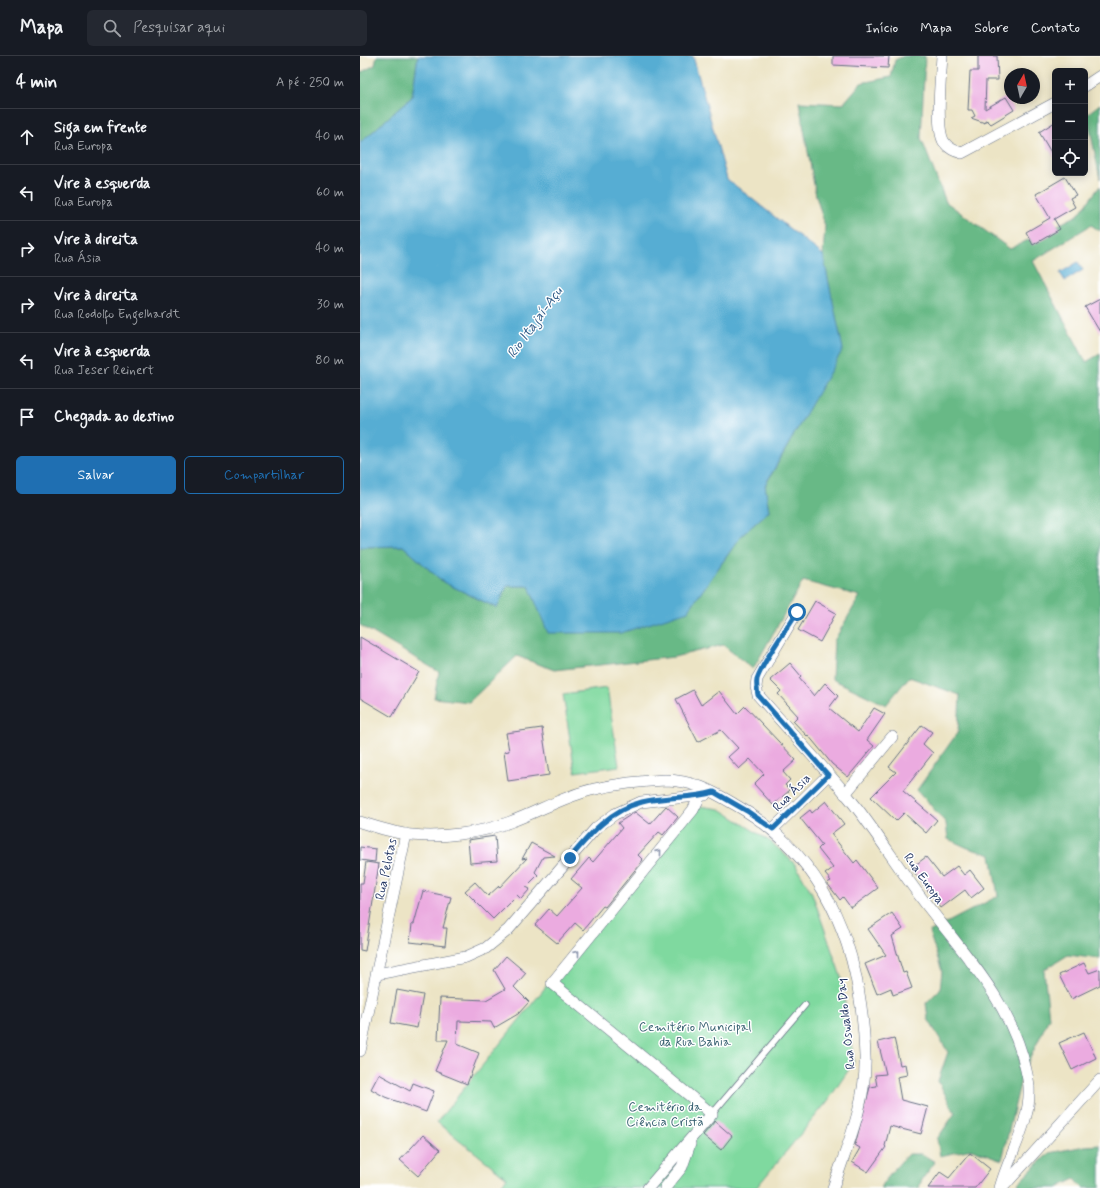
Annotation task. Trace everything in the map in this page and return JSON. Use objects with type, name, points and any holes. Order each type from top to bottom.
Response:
[{"type":"street","points":[[942,56],[939,128],[944,142],[953,150],[962,153],[1053,104]]},
{"type":"street","points":[[1088,84],[1100,76]]},
{"type":"street","name":"Rua Europa","points":[[797,612],[757,679],[756,687],[758,695],[845,794],[975,966],[1011,1022],[1023,1058],[1029,1087],[1026,1119],[1006,1167],[1001,1188]]},
{"type":"street","points":[[845,794],[892,737]]},
{"type":"street","name":"Rua Ásia","points":[[773,829],[828,775]]},
{"type":"street","name":"Rua Oswaldo Day","points":[[360,822],[406,834],[455,834],[508,823],[565,799],[601,788],[663,780],[698,785],[714,792],[747,811],[773,829],[812,871],[833,907],[843,930],[858,988],[865,1056],[862,1095],[833,1188]]},
{"type":"street","points":[[378,974],[466,957],[486,948],[508,930],[596,828],[615,814],[641,802],[700,796],[714,792]]},
{"type":"street","points":[[648,1188],[712,1114],[552,984],[693,810],[700,796]]},
{"type":"street","name":"Rua Pelotas","points":[[360,1051],[378,974],[406,834]]},
{"type":"street","points":[[1001,1188],[1100,1080]]},
{"type":"street","points":[[665,1188],[682,1167],[690,1141]]},
{"type":"lane","points":[[712,1114],[805,1005]]},
{"type":"lane","points":[[672,1159],[682,1167]]},
{"type":"green space","points":[[377,56],[418,56],[412,97],[360,143],[360,73],[375,65]]},
{"type":"green space","points":[[904,56],[925,56],[921,138],[946,202],[1010,249],[1078,215],[1100,186],[1100,231],[1091,225],[1033,261],[1086,362],[1100,354],[1100,959],[1068,955],[1044,970],[1049,1018],[1022,1075],[1002,1160],[972,1149],[940,1156],[937,1139],[955,1113],[938,1081],[948,1052],[928,1019],[926,1003],[940,989],[942,971],[929,932],[998,896],[991,855],[968,848],[948,839],[946,823],[917,790],[958,732],[960,695],[909,677],[886,705],[832,679],[834,641],[860,596],[803,581],[753,669],[723,645],[674,657],[554,670],[517,656],[469,702],[434,698],[439,672],[360,625],[360,547],[403,546],[443,582],[497,608],[507,586],[529,586],[688,611],[741,536],[769,511],[765,486],[842,349],[823,255],[825,226],[816,196],[799,102],[843,104],[861,83],[891,77],[895,60]]},
{"type":"green space","points":[[1100,104],[1100,179],[1088,119],[1088,113]]},
{"type":"green space","points":[[607,688],[619,766],[575,772],[563,694]]},
{"type":"green space","name":"Cemitério Municipal da Rua Bahia","points":[[692,805],[720,809],[771,842],[795,864],[812,893],[841,977],[854,1062],[827,1102],[756,1188],[498,1188],[507,1178],[437,1122]]},
{"type":"green space","points":[[1100,1145],[1100,1188],[1083,1188],[1075,1179],[1057,1188],[1021,1188],[1018,1183],[1049,1153],[1085,1146]]},
{"type":"green space","points":[[908,1154],[922,1154],[935,1162],[924,1177],[919,1188],[881,1188],[887,1177]]},
{"type":"water","name":"Rio Itajaí-Açu","points":[[418,56],[693,56],[727,179],[823,255],[843,349],[765,485],[769,511],[741,536],[688,611],[621,633],[548,633],[529,586],[507,586],[497,608],[443,582],[403,546],[360,547],[360,143],[412,97]]},
{"type":"water","points":[[1078,262],[1083,270],[1065,281],[1060,273]]},
{"type":"building","points":[[833,56],[889,56],[888,68],[833,65]]},
{"type":"building","points":[[978,56],[997,56],[998,80],[986,80],[985,109],[1004,98],[1004,104],[1010,104],[1014,110],[991,124],[985,120],[985,123],[971,118],[975,116],[972,110],[968,110],[970,71],[978,71]]},
{"type":"building","points":[[1052,124],[1052,154],[1039,132]]},
{"type":"building","points":[[1065,177],[1076,195],[1070,198],[1075,207],[1054,219],[1060,229],[1033,245],[1026,232],[1050,218],[1036,194]]},
{"type":"building","points":[[1100,299],[1100,332],[1085,307]]},
{"type":"building","points":[[815,601],[836,613],[820,642],[798,630]]},
{"type":"building","points":[[360,637],[419,672],[392,717],[360,698]]},
{"type":"building","points":[[790,663],[801,676],[799,678],[814,696],[825,683],[838,696],[829,708],[858,732],[874,708],[885,714],[867,740],[874,746],[848,777],[832,764],[808,735],[807,736],[793,721],[798,716],[778,694],[781,691],[770,680]]},
{"type":"building","points":[[693,690],[701,705],[719,691],[737,714],[745,706],[796,760],[783,772],[790,780],[785,785],[790,790],[773,805],[754,784],[764,774],[750,759],[739,769],[728,757],[738,748],[721,730],[698,742],[676,699]]},
{"type":"building","points":[[922,725],[932,732],[923,744],[933,753],[903,791],[937,820],[926,833],[904,813],[896,821],[871,797],[896,772],[889,767]]},
{"type":"building","points":[[542,728],[549,775],[508,781],[504,752],[509,751],[506,733]]},
{"type":"building","points":[[826,801],[844,824],[831,834],[854,863],[857,860],[878,888],[851,908],[843,897],[840,900],[827,883],[831,881],[825,874],[833,868],[818,849],[822,845],[800,818],[810,810],[812,813]]},
{"type":"building","points":[[666,806],[678,817],[663,835],[659,832],[638,855],[643,860],[605,907],[603,906],[583,930],[575,923],[557,943],[535,925],[549,909],[557,916],[582,888],[571,879],[589,858],[593,862],[622,828],[618,823],[635,812],[650,824]]},
{"type":"building","points":[[495,836],[497,861],[470,863],[468,840]]},
{"type":"building","points":[[531,843],[555,856],[543,857],[535,872],[538,875],[526,887],[530,889],[521,899],[517,895],[493,919],[465,891],[475,882],[488,896],[499,886],[499,888],[527,858],[522,859]]},
{"type":"building","points":[[360,847],[376,849],[375,862],[360,860]]},
{"type":"building","points":[[926,857],[942,877],[957,866],[964,875],[970,870],[984,888],[971,898],[965,890],[941,908],[911,868]]},
{"type":"building","points":[[366,862],[379,864],[365,951],[360,950],[360,883],[363,883]]},
{"type":"building","points":[[423,891],[451,897],[443,928],[447,928],[445,946],[410,942],[412,924],[414,924]]},
{"type":"building","points":[[892,913],[903,929],[892,936],[903,973],[906,972],[912,988],[893,995],[891,988],[877,994],[865,964],[886,955],[868,929]]},
{"type":"building","points":[[506,956],[526,973],[514,987],[529,1002],[518,1014],[494,1028],[491,1022],[458,1021],[457,1044],[479,1053],[467,1084],[435,1071],[448,1040],[438,1040],[440,998],[486,1000],[505,989],[494,970]]},
{"type":"building","points":[[1084,963],[1089,973],[1100,969],[1100,985],[1071,999],[1059,975]]},
{"type":"building","points":[[397,990],[423,995],[417,1028],[391,1023]]},
{"type":"building","points":[[1084,1032],[1096,1058],[1072,1070],[1059,1043]]},
{"type":"building","points":[[894,1038],[900,1065],[905,1064],[907,1075],[897,1077],[901,1100],[928,1107],[921,1134],[890,1126],[886,1147],[868,1172],[852,1162],[860,1148],[855,1145],[870,1087],[877,1086],[875,1075],[886,1074],[878,1042]]},
{"type":"building","points":[[379,1074],[410,1091],[413,1083],[434,1091],[426,1112],[385,1097],[371,1089]]},
{"type":"building","points":[[715,1121],[732,1136],[721,1150],[703,1135]]},
{"type":"building","points":[[423,1135],[440,1150],[418,1176],[400,1160]]},
{"type":"building","points":[[970,1153],[990,1169],[975,1188],[928,1188],[940,1172],[949,1178]]},
{"type":"route","points":[[570,858],[596,828],[615,814],[641,802],[700,796],[714,792],[747,811],[773,829],[828,775],[758,695],[756,687],[757,679],[769,657],[797,612]]},
{"type":"park label","name":"Cemitério da Ciência Cristã","points":[[665,1114]]}]
